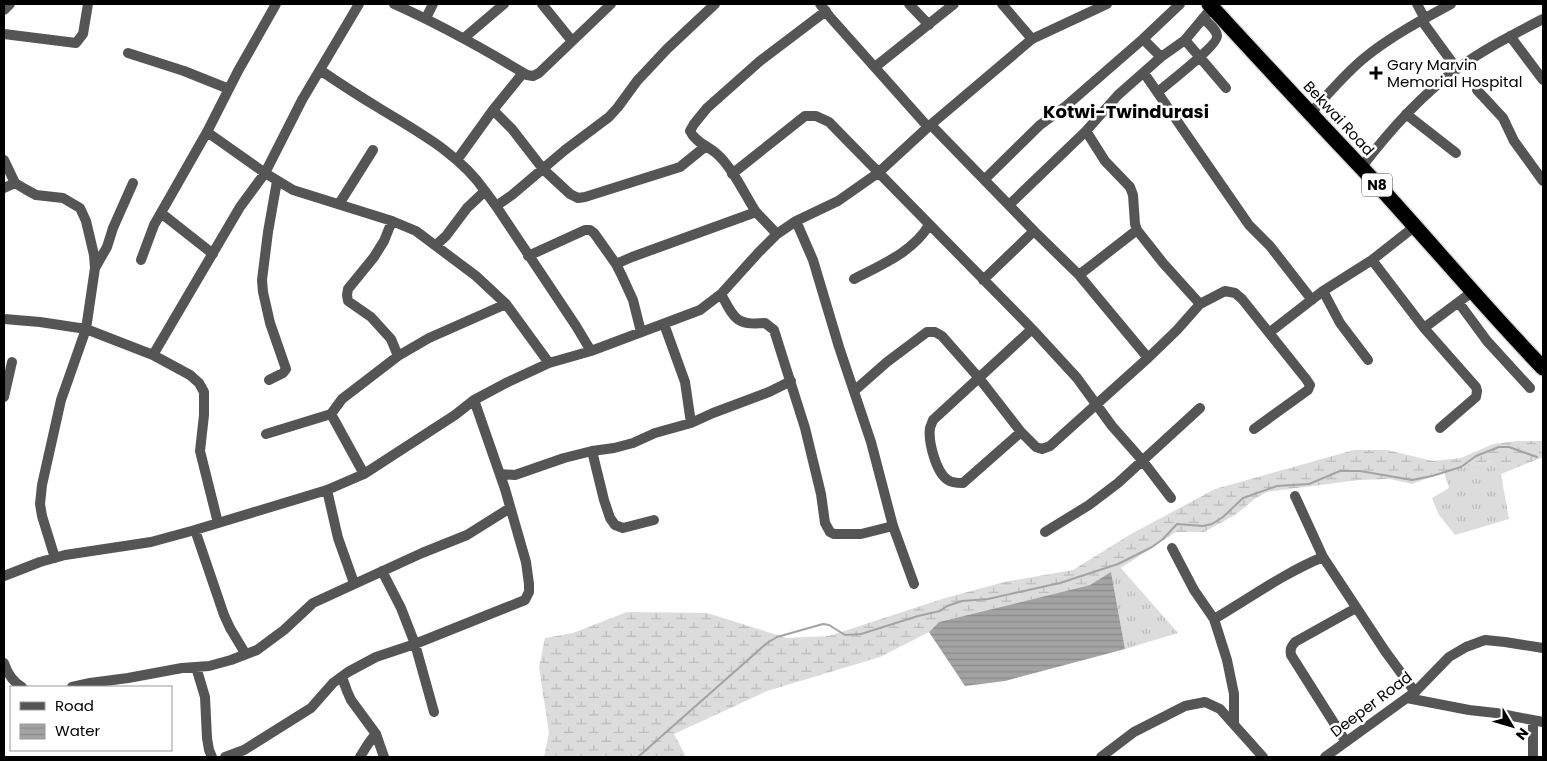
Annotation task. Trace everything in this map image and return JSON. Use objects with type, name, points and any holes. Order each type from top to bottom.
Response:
[{"type":"highway","name":"Bekwai Road","points":[[1210,8],[1361,168],[1472,292],[1542,365]]},
{"type":"street","points":[[4,10],[10,4]]},
{"type":"street","points":[[4,34],[76,43],[83,34],[88,4]]},
{"type":"street","points":[[141,260],[154,225],[276,4]]},
{"type":"street","points":[[153,354],[240,207],[265,173],[302,100],[359,4]]},
{"type":"street","points":[[394,4],[464,38],[527,76],[539,73],[610,4]]},
{"type":"street","points":[[426,18],[433,4]]},
{"type":"street","points":[[464,38],[504,4]]},
{"type":"street","points":[[542,4],[572,41]]},
{"type":"street","points":[[496,206],[608,116],[667,49],[715,4]]},
{"type":"street","points":[[909,4],[929,25]]},
{"type":"street","points":[[875,68],[954,4]]},
{"type":"street","points":[[1002,4],[1032,39]]},
{"type":"street","points":[[4,576],[55,558],[151,542],[327,490],[364,474],[455,415],[474,400],[508,382],[549,363],[591,351],[700,310],[720,294],[777,234],[796,221],[838,201],[878,173],[1032,39],[1107,4]]},
{"type":"street","points":[[985,179],[1040,125],[1066,106],[1180,4]]},
{"type":"street","points":[[1418,4],[1423,20],[1457,69]]},
{"type":"street","points":[[1310,114],[1363,59],[1387,42],[1451,4]]},
{"type":"street","points":[[777,234],[756,212],[725,162],[692,136],[690,131],[703,114],[760,61],[823,7],[875,68],[930,126],[1079,275],[1148,358]]},
{"type":"street","points":[[1009,205],[1086,131],[1118,95],[1161,57],[1186,40],[1210,8]]},
{"type":"street","points":[[1158,92],[1215,42],[1217,34],[1210,8]]},
{"type":"street","points":[[1361,168],[1406,114],[1457,69],[1510,36],[1543,19]]},
{"type":"street","points":[[1510,36],[1543,80]]},
{"type":"street","points":[[1143,39],[1161,57]]},
{"type":"street","points":[[1186,40],[1226,88]]},
{"type":"street","points":[[128,53],[184,71],[229,89]]},
{"type":"street","points":[[320,70],[406,124],[456,160],[479,182],[591,351]]},
{"type":"street","points":[[456,160],[523,73]]},
{"type":"street","points":[[1144,73],[1249,225],[1270,246],[1312,300]]},
{"type":"street","points":[[1477,90],[1498,111],[1514,141],[1543,181]]},
{"type":"street","points":[[493,110],[512,129],[542,168],[570,194],[578,198],[680,166],[706,146]]},
{"type":"street","points":[[1406,114],[1456,153]]},
{"type":"street","points":[[732,174],[805,116],[816,116],[829,122],[1032,329],[1077,378],[1112,426],[1142,460],[1171,498]]},
{"type":"street","points":[[1086,131],[1105,161],[1130,187],[1133,195],[1137,230],[1163,263],[1200,304]]},
{"type":"street","points":[[207,132],[265,173],[293,190],[392,221],[416,231],[476,276],[506,304],[549,363]]},
{"type":"street","points":[[339,204],[373,150]]},
{"type":"street","points":[[4,160],[15,183],[36,194],[63,198],[80,208],[88,229],[94,255],[95,268],[86,329],[61,400],[42,485],[40,504],[42,516],[55,558]]},
{"type":"street","points":[[269,380],[283,373],[286,368],[270,323],[262,280],[268,232],[278,180]]},
{"type":"street","points":[[4,188],[15,183]]},
{"type":"street","points":[[95,268],[107,247],[113,228],[133,183]]},
{"type":"street","points":[[436,245],[446,236],[467,208],[485,191]]},
{"type":"street","points":[[616,264],[756,212]]},
{"type":"street","points":[[161,213],[213,254]]},
{"type":"street","points":[[392,221],[384,241],[374,257],[348,289],[347,295],[348,301],[371,317],[391,339],[398,356]]},
{"type":"street","points":[[796,221],[813,260],[870,442],[893,526],[914,584]]},
{"type":"street","points":[[854,279],[895,257],[923,235],[929,225]]},
{"type":"street","points":[[1270,332],[1323,291],[1372,260],[1414,227]]},
{"type":"street","points":[[528,256],[585,230],[590,230],[616,264],[633,300],[641,332]]},
{"type":"street","points":[[1079,275],[1137,230]]},
{"type":"street","points":[[983,280],[1034,231]]},
{"type":"street","points":[[1372,260],[1424,328],[1476,387],[1476,396],[1440,428]]},
{"type":"street","points":[[1323,291],[1340,324],[1368,360]]},
{"type":"street","points":[[854,391],[887,362],[927,332],[935,332],[942,336],[979,378],[1021,432],[1036,447],[1042,449],[1050,446],[1148,358],[1200,304],[1225,292],[1235,293],[1242,299],[1310,385],[1308,390],[1254,429]]},
{"type":"street","points":[[1424,328],[1472,292]]},
{"type":"street","points":[[720,294],[736,319],[750,324],[765,323],[774,330],[805,428],[825,523],[830,532],[834,534],[861,534],[893,526]]},
{"type":"street","points":[[1459,303],[1487,341],[1530,388]]},
{"type":"street","points":[[266,434],[331,414],[342,399],[398,356],[429,338],[506,304]]},
{"type":"street","points":[[4,319],[86,329],[153,354],[190,375],[204,392],[204,415],[200,452],[218,523]]},
{"type":"street","points":[[664,324],[685,382],[691,423]]},
{"type":"street","points":[[1021,432],[963,483],[948,481],[940,474],[930,438],[933,420],[1032,329]]},
{"type":"street","points":[[4,397],[12,362]]},
{"type":"street","points":[[500,474],[515,475],[564,458],[633,443],[654,433],[691,423],[769,392],[791,381]]},
{"type":"street","points":[[225,757],[246,754],[311,708],[333,683],[342,676],[376,657],[525,600],[529,592],[526,562],[505,489],[474,400]]},
{"type":"street","points":[[1045,532],[1089,505],[1118,483],[1200,408]]},
{"type":"street","points":[[331,414],[364,474]]},
{"type":"street","points":[[592,451],[604,500],[610,518],[615,525],[623,528],[654,520]]},
{"type":"street","points":[[505,489],[515,475]]},
{"type":"street","points":[[327,490],[338,538],[354,583]]},
{"type":"street","points":[[1295,496],[1323,557],[1385,651],[1411,695],[1468,710],[1496,713],[1538,722],[1533,757]]},
{"type":"street","points":[[76,686],[90,682],[196,667],[221,662],[257,650],[313,603],[422,553],[468,535],[510,508]]},
{"type":"street","points":[[195,530],[224,615],[245,653]]},
{"type":"street","points":[[1172,548],[1194,590],[1214,619],[1227,660],[1234,694],[1234,724]]},
{"type":"street","points":[[1214,619],[1280,579],[1323,557]]},
{"type":"street","points":[[382,571],[401,608],[414,644],[434,712]]},
{"type":"street","points":[[1346,742],[1290,651],[1291,646],[1295,642],[1356,608]]},
{"type":"street","name":"Deeper Road","points":[[1325,757],[1411,695],[1449,657],[1472,645],[1485,640],[1543,648]]},
{"type":"street","points":[[4,663],[7,671],[19,686]]},
{"type":"street","points":[[196,667],[205,697],[207,738],[212,757]]},
{"type":"street","points":[[342,676],[352,700],[376,734],[384,757]]},
{"type":"street","points":[[1101,757],[1134,732],[1185,706],[1205,702],[1220,709],[1263,757]]},
{"type":"street","points":[[360,757],[367,748],[368,742],[376,734]]},
{"type":"green space","points":[[1543,441],[1543,457],[1501,474],[1491,461],[1444,472],[1412,484],[1390,479],[1359,480],[1267,492],[1256,498],[1235,515],[1204,532],[1176,532],[1127,564],[1090,585],[939,622],[929,632],[880,657],[767,691],[674,734],[686,757],[544,757],[549,733],[539,667],[545,638],[573,633],[627,612],[707,613],[787,638],[829,636],[942,599],[1004,582],[1073,570],[1131,534],[1215,489],[1354,450],[1387,450],[1433,461],[1461,458],[1493,444]]},
{"type":"green space","points":[[1491,461],[1501,474],[1509,519],[1455,535],[1439,515],[1432,498],[1449,488],[1444,472]]},
{"type":"green space","points":[[1120,567],[1178,633],[1125,649],[1111,572]]},
{"type":"water","points":[[1111,572],[1125,649],[1005,681],[965,686],[929,632],[939,622],[1090,585]]},
{"type":"waterway","points":[[638,757],[767,643],[777,637],[823,624],[829,625],[845,635],[861,634],[940,611],[947,606],[962,601],[988,599],[1060,583],[1118,564],[1152,547],[1163,539],[1177,524],[1203,526],[1212,524],[1223,517],[1243,498],[1277,486],[1309,484],[1340,471],[1360,471],[1412,480],[1461,467],[1476,456],[1499,447],[1509,447],[1537,457]]},
{"type":"place","name":"Gary Marvin Memorial Hospital","points":[[1376,73]]},
{"type":"district","name":"Kotwi-Twindurasi","points":[[1126,111]]}]
